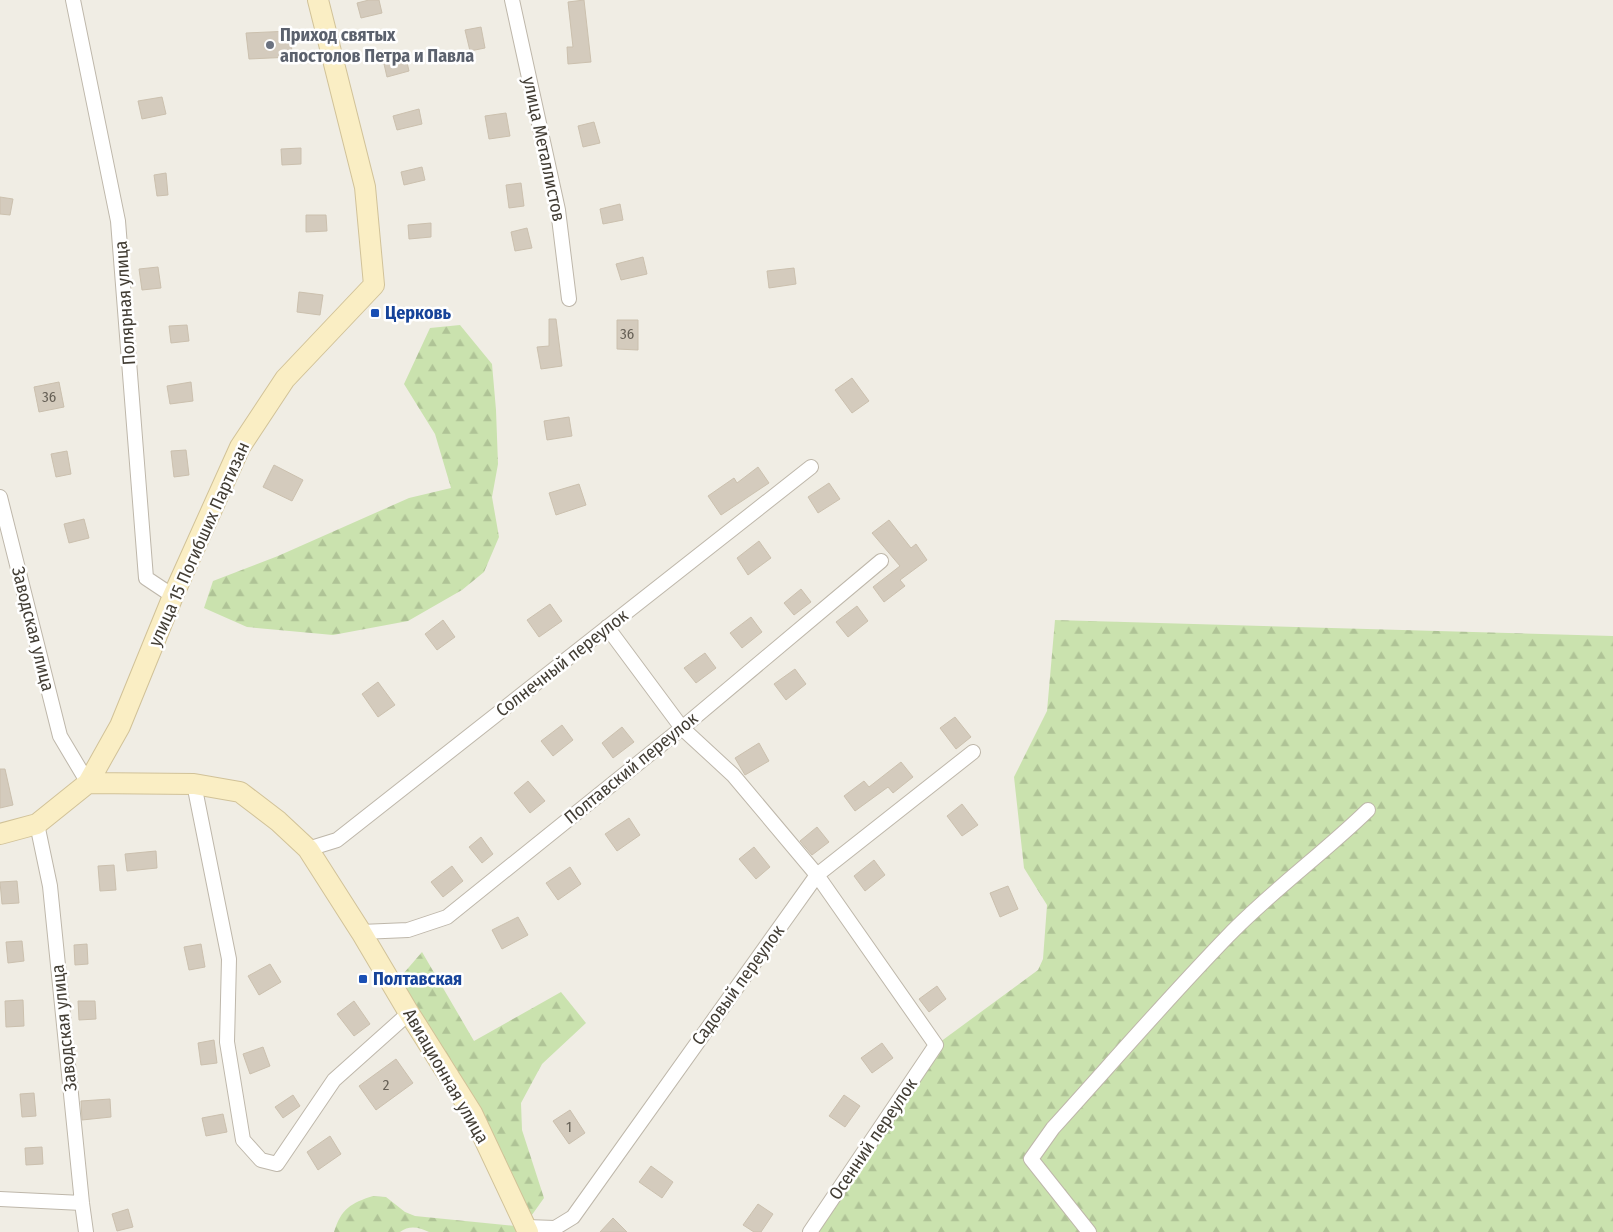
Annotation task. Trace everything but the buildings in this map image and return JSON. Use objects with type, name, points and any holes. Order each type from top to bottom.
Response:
[{"type":"street","name":"Полярная улица","points":[[73,0],[118,221],[146,578],[173,596]]},
{"type":"street","name":"улица 15 Погибших Партизан","points":[[0,834],[37,824],[88,783],[120,726],[173,596],[240,448],[285,379],[374,285],[365,187],[318,0]]},
{"type":"street","name":"улица Металлистов","points":[[512,0],[558,210],[569,298]]},
{"type":"street","name":"Солнечный переулок","points":[[308,849],[336,840],[811,467]]},
{"type":"street","name":"Заводская улица","points":[[0,497],[60,736],[88,783]]},
{"type":"street","name":"Полтавский переулок","points":[[361,932],[408,930],[447,917],[682,728],[881,561]]},
{"type":"street","points":[[607,628],[682,728],[733,775],[817,875]]},
{"type":"street","name":"Садовый переулок","points":[[527,1229],[555,1228],[572,1217],[817,875],[973,752]]},
{"type":"street","name":"Авиационная улица","points":[[88,783],[194,784],[240,792],[278,821],[308,849],[472,1113],[527,1229]]},
{"type":"street","points":[[194,784],[229,959],[227,1042],[243,1140],[262,1160],[277,1164],[334,1080],[409,1013]]},
{"type":"street","points":[[1089,1232],[1031,1159],[1053,1128],[1227,936],[1368,810]]},
{"type":"street","name":"Заводская улица","points":[[37,824],[50,886],[86,1232]]},
{"type":"street","name":"Осенний переулок","points":[[810,1232],[936,1046],[817,875]]},
{"type":"street","points":[[0,1199],[82,1203]]},
{"type":"green space","points":[[460,325],[492,364],[498,464],[492,497],[499,537],[484,572],[462,590],[408,621],[333,635],[247,627],[204,608],[213,581],[278,556],[409,498],[451,488],[435,434],[404,384],[430,328]]},
{"type":"green space","points":[[1055,620],[1613,636],[1613,1232],[815,1232],[936,1045],[1038,970],[1043,959],[1047,905],[1024,868],[1014,777],[1047,711]]},
{"type":"green space","points":[[422,952],[474,1041],[561,992],[586,1023],[542,1064],[521,1103],[522,1130],[544,1198],[529,1219],[397,981]]},
{"type":"green space","points":[[373,1196],[386,1197],[405,1212],[415,1216],[526,1227],[528,1232],[429,1232],[422,1229],[407,1228],[400,1232],[334,1232],[340,1218],[348,1208],[359,1201]]},
{"type":"place","name":"Приход святых апостолов Петра и Павла","points":[[270,45]]},
{"type":"place","name":"Церковь","points":[[375,313]]},
{"type":"place","name":"Полтавская","points":[[363,979]]}]
